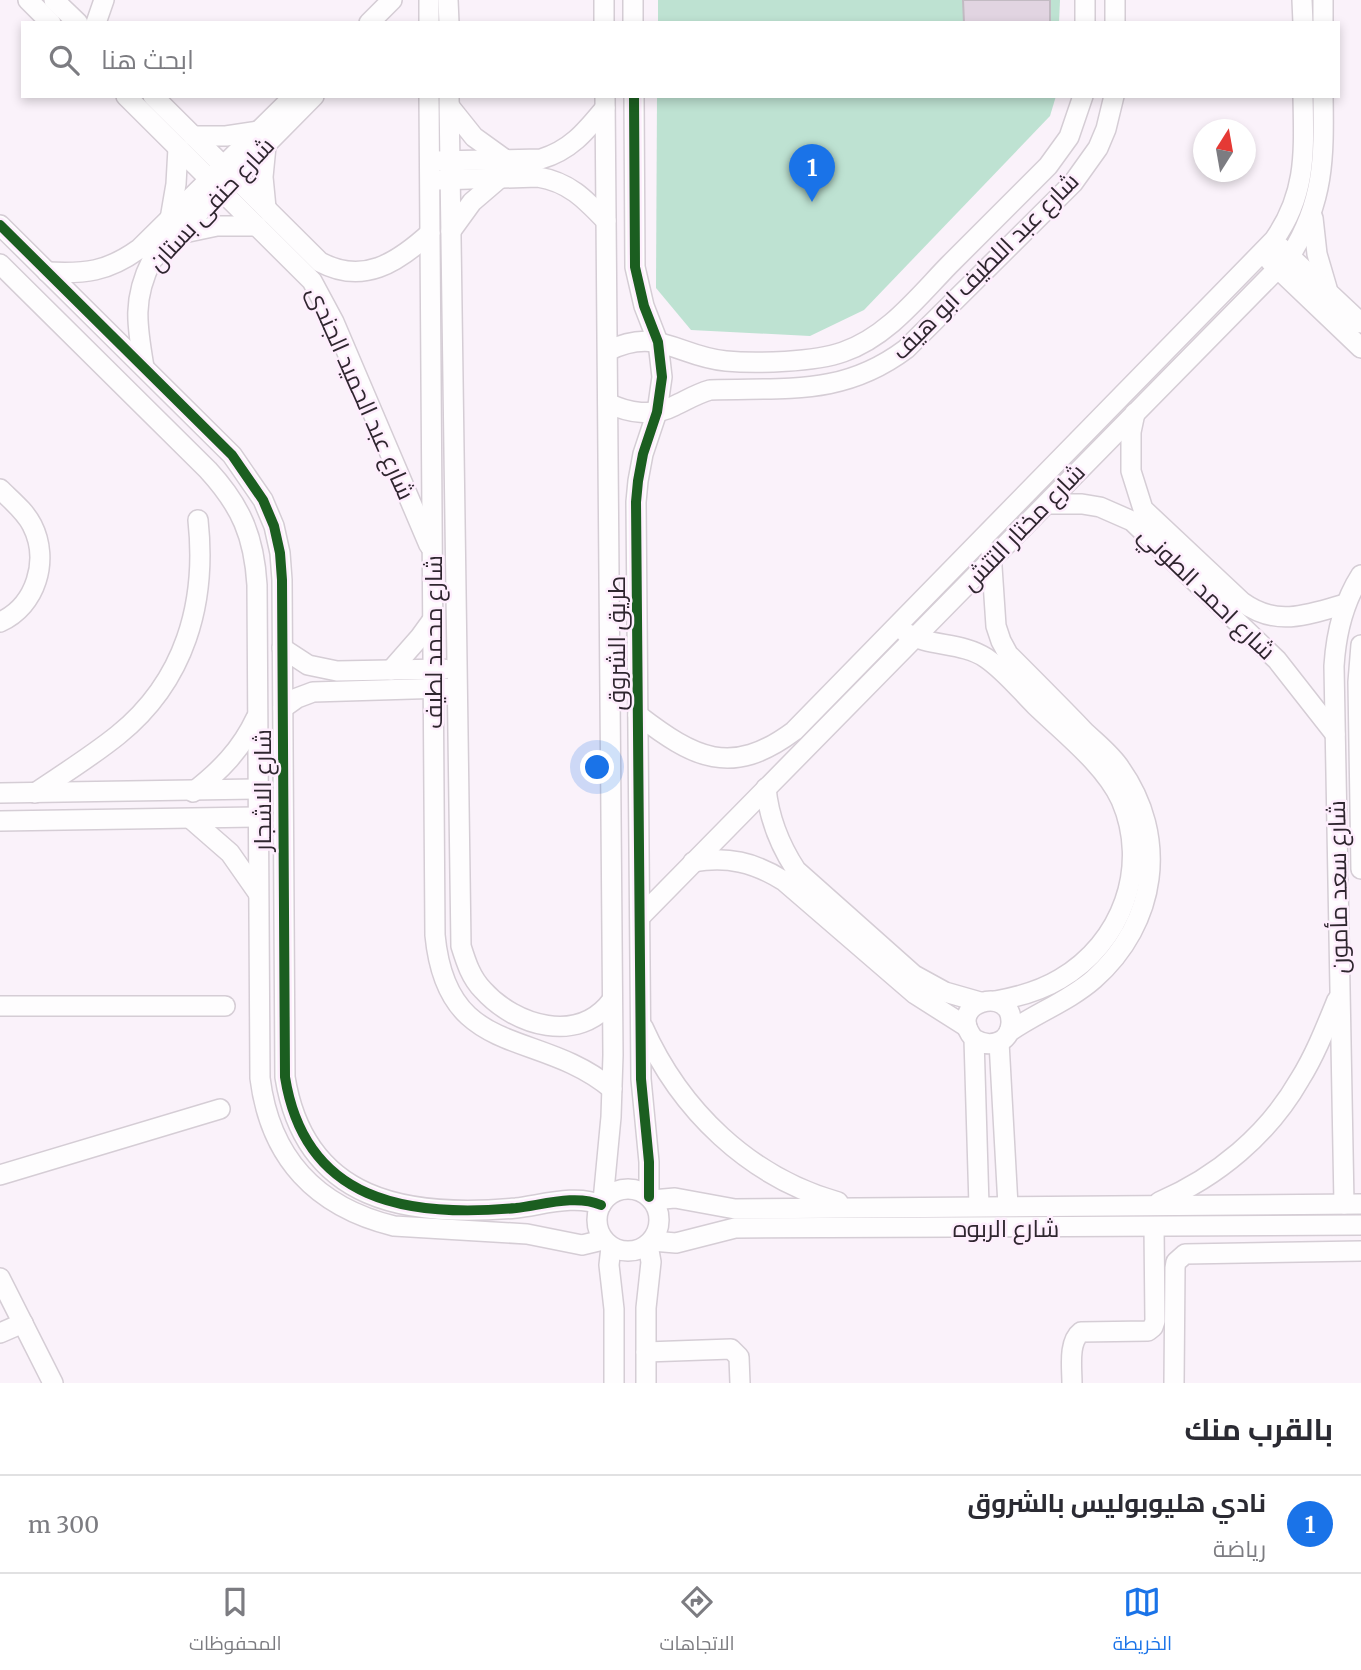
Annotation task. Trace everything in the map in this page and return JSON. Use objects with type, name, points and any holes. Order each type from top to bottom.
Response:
[{"type":"street","points":[[28,0],[49,21]]},
{"type":"street","points":[[54,0],[76,21]]},
{"type":"street","points":[[97,21],[104,0]]},
{"type":"street","points":[[371,21],[392,0]]},
{"type":"street","points":[[429,0],[429,21]]},
{"type":"street","points":[[448,0],[449,21]]},
{"type":"street","points":[[604,0],[604,21]]},
{"type":"street","points":[[633,0],[633,21]]},
{"type":"street","points":[[1085,0],[1086,21]]},
{"type":"street","points":[[1115,0],[1115,21]]},
{"type":"street","points":[[1303,0],[1303,21]]},
{"type":"street","points":[[1322,0],[1323,21]]},
{"type":"street","name":"شارع عبد الحميد الجندى","points":[[128,98],[186,142],[223,178],[266,208],[320,262],[334,269],[350,273],[367,272],[416,246],[430,233]]},
{"type":"street","name":"شارع عبد الحميد الجندى","points":[[154,98],[186,142]]},
{"type":"street","name":"شارع حنفى بستان","points":[[262,138],[292,98]]},
{"type":"street","name":"شارع حنفى بستان","points":[[144,367],[137,314],[138,295],[152,260],[174,227],[262,138],[312,98]]},
{"type":"street","name":"شارع محمد لطيف","points":[[427,98],[430,171],[435,935],[438,961],[446,986],[460,1007],[478,1026],[505,1039],[572,1062],[612,1089]]},
{"type":"street","name":"طريق الشروق","points":[[634,98],[635,267],[644,306],[658,342],[662,377],[657,412],[643,454],[638,481],[641,1079],[651,1198]]},
{"type":"street","name":"شارع عبد اللطيف ابو هيف","points":[[608,351],[627,343],[658,342],[708,358],[727,361],[807,360],[844,352],[861,344],[892,323],[1048,166],[1069,137],[1082,98]]},
{"type":"street","name":"شارع عبد اللطيف ابو هيف","points":[[608,402],[627,411],[657,412],[673,407],[697,393],[710,390],[826,386],[869,373],[888,363],[906,349],[1073,183],[1098,148],[1114,98]]},
{"type":"street","name":"شارع مختار التتش","points":[[638,715],[686,749],[708,756],[732,758],[754,754],[775,745],[805,719],[1268,247],[1293,208],[1301,182],[1304,154],[1303,98]]},
{"type":"street","name":"شارع مختار التتش","points":[[639,917],[1284,262],[1312,214],[1323,168],[1323,98]]},
{"type":"street","points":[[449,102],[474,137],[503,169],[554,180],[568,186],[606,221]]},
{"type":"street","name":"شارع محمد لطيف","points":[[449,102],[460,946],[468,968],[481,988],[497,1005],[517,1017],[562,1027],[583,1022],[600,1013],[612,1000]]},
{"type":"street","points":[[430,171],[503,169],[556,155],[571,147],[605,102]]},
{"type":"street","name":"طريق الشروق","points":[[602,1203],[612,1089],[605,102]]},
{"type":"street","points":[[257,226],[174,227],[176,184],[186,142],[226,136],[262,138],[266,208]]},
{"type":"street","points":[[451,231],[472,202],[503,169]]},
{"type":"street","name":"شارع عبد الحميد الجندى","points":[[223,178],[257,226],[300,268],[323,298],[432,553]]},
{"type":"street","points":[[1312,214],[1317,254],[1329,292]]},
{"type":"street","name":"شارع الاشجار","points":[[0,225],[232,454],[263,500],[274,526],[280,553],[282,648],[285,1077],[289,1102],[298,1127],[311,1149],[328,1168],[348,1184],[383,1200],[420,1207],[512,1208],[584,1200],[602,1203]]},
{"type":"street","name":"شارع حنفى بستان","points":[[47,272],[74,273],[109,267],[174,227]]},
{"type":"street","points":[[1268,247],[1361,348]]},
{"type":"street","points":[[1284,262],[1329,292],[1361,323]]},
{"type":"street","name":"شارع الاشجار","points":[[0,264],[226,489],[250,534],[256,559],[257,585],[260,1078],[262,1099],[276,1140],[287,1158],[316,1190],[352,1213],[394,1226],[527,1234],[582,1245],[607,1243]]},
{"type":"street","name":"شارع احمد الطوني","points":[[1135,413],[1131,432],[1131,471],[1143,509],[1284,668],[1335,735]]},
{"type":"street","points":[[184,446],[204,426]]},
{"type":"street","points":[[1070,449],[1085,463]]},
{"type":"street","points":[[0,489],[22,511],[32,526],[40,561],[37,579],[30,595],[19,610],[0,622]]},
{"type":"street","name":"شارع احمد الطوني","points":[[1047,504],[1073,503],[1100,507],[1132,521],[1220,593],[1254,611],[1282,618],[1296,617],[1346,604]]},
{"type":"street","points":[[35,793],[119,734],[141,714],[160,691],[188,638],[198,599],[201,550],[198,520]]},
{"type":"street","points":[[693,862],[731,859],[768,870],[915,994],[971,1033],[982,1044],[990,1045],[1004,1037],[1092,981],[1114,960],[1131,935],[1143,908],[1150,879],[1151,849],[1146,819],[1135,791],[1119,765],[1008,654],[1000,641],[996,626],[993,557],[991,551],[979,542]]},
{"type":"street","name":"شارع سعد مأمون","points":[[1352,1204],[1340,993],[1336,645],[1346,604],[1361,575]]},
{"type":"street","points":[[391,670],[421,637],[433,619]]},
{"type":"street","points":[[899,623],[907,634],[915,638],[971,651],[996,665],[1102,771],[1120,798],[1129,823],[1132,862],[1126,900],[1116,924],[1101,945],[1083,964],[1061,978],[1029,993],[987,1002],[969,1013],[978,1206]]},
{"type":"street","name":"شارع سعد مأمون","points":[[1361,645],[1358,682],[1361,869]]},
{"type":"street","points":[[282,648],[294,658],[322,669],[391,670],[433,678]]},
{"type":"street","points":[[282,708],[313,692],[433,678],[456,678]]},
{"type":"street","points":[[192,792],[231,758],[247,738],[257,714]]},
{"type":"street","points":[[805,719],[818,735]]},
{"type":"street","points":[[766,788],[775,831],[796,870],[914,975],[945,992],[1002,1005],[1010,1017],[1004,1037],[1007,1206]]},
{"type":"street","points":[[0,793],[258,789]]},
{"type":"street","points":[[0,821],[258,817]]},
{"type":"street","points":[[191,819],[230,853],[258,893]]},
{"type":"street","points":[[258,960],[284,959]]},
{"type":"street","points":[[1154,1205],[1191,1187],[1225,1164],[1251,1142],[1275,1116],[1301,1079],[1340,993]]},
{"type":"street","points":[[0,1006],[225,1006]]},
{"type":"street","points":[[640,1019],[672,1080],[703,1119],[724,1140],[773,1174],[827,1199],[856,1207]]},
{"type":"street","points":[[0,1175],[220,1110]]},
{"type":"street","points":[[614,1383],[614,1309],[607,1243],[597,1223],[602,1203],[617,1191],[626,1189],[634,1189],[651,1198],[657,1207],[660,1225],[650,1243],[646,1383]]},
{"type":"street","name":"شارع الربوه","points":[[651,1198],[675,1198],[735,1219],[1090,1227],[1361,1225]]},
{"type":"street","name":"شارع الربوه","points":[[650,1243],[676,1243],[735,1219],[856,1207],[1352,1204]]},
{"type":"street","points":[[1090,1205],[1090,1227]]},
{"type":"street","points":[[1072,1383],[1073,1340],[1077,1334],[1147,1331],[1153,1327],[1154,1227]]},
{"type":"street","points":[[607,1243],[630,1252],[650,1243]]},
{"type":"street","points":[[1174,1383],[1175,1268],[1180,1257],[1191,1252],[1361,1251]]},
{"type":"street","points":[[0,1278],[53,1383]]},
{"type":"street","points":[[0,1333],[23,1323]]},
{"type":"street","points":[[646,1352],[731,1349],[739,1357],[740,1383]]},
{"type":"green space","points":[[658,0],[1060,0],[1059,21],[658,21]]},
{"type":"green space","points":[[657,98],[1055,98],[1050,116],[864,310],[810,336],[691,330],[656,288]]},
{"type":"building","points":[[963,0],[1050,0],[1050,21],[964,21]]},
{"type":"cycle path","points":[[634,98],[635,267],[644,306],[658,342],[662,377],[657,412],[643,454],[636,502],[641,1079],[649,1162],[649,1197]]},
{"type":"cycle path","points":[[0,225],[232,455],[263,500],[274,526],[282,580],[285,1077],[296,1119],[314,1152],[338,1176],[368,1193],[401,1204],[437,1209],[476,1210],[516,1208],[570,1200],[601,1205]]},
{"type":"place","name":"نادي هليوبوليس بالشروق","points":[[812,202]]}]
